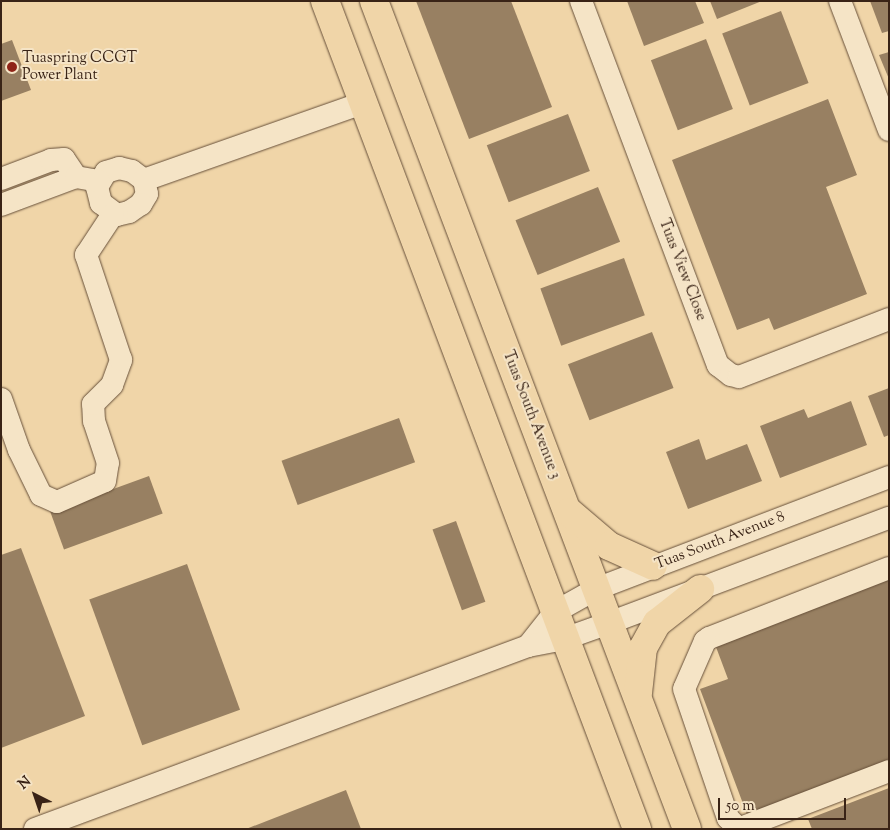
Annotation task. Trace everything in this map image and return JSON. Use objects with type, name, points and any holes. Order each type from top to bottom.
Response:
[{"type":"main road","points":[[325,1],[637,829]]},
{"type":"main road","name":"Tuas South Avenue 3","points":[[374,1],[568,511],[686,829]]},
{"type":"main road","points":[[568,511],[609,546],[653,566]]},
{"type":"main road","points":[[638,698],[643,648],[658,623],[700,589]]},
{"type":"street","name":"Tuas View Close","points":[[581,1],[718,365],[739,377],[889,319]]},
{"type":"street","points":[[840,1],[889,130]]},
{"type":"street","points":[[144,180],[363,102]]},
{"type":"street","points":[[1,180],[52,160],[64,159],[76,177]]},
{"type":"street","points":[[119,168],[132,171],[144,180],[147,194],[144,200],[129,212],[113,214],[101,203],[97,187],[99,181],[106,172],[119,168]]},
{"type":"street","points":[[1,206],[76,177],[99,181]]},
{"type":"street","points":[[1,399],[19,450],[41,495],[57,502],[106,481],[108,463],[94,421],[93,404],[112,385],[121,360],[86,256],[113,214]]},
{"type":"street","name":"Tuas South Avenue 8","points":[[555,612],[596,589],[889,476]]},
{"type":"street","points":[[35,829],[528,646],[564,639],[889,518]]},
{"type":"street","points":[[889,568],[709,638],[705,641],[684,689],[728,818],[737,827],[743,827],[889,771]]},
{"type":"street","points":[[528,646],[555,612]]},
{"type":"building","points":[[416,1],[511,1],[552,107],[469,139]]},
{"type":"building","points":[[627,1],[695,1],[704,23],[644,46]]},
{"type":"building","points":[[710,1],[762,1],[717,19]]},
{"type":"building","points":[[870,1],[889,1],[889,31],[882,33]]},
{"type":"building","points":[[781,11],[809,83],[750,105],[722,34]]},
{"type":"building","points":[[706,39],[733,109],[678,130],[651,60]]},
{"type":"building","name":"Tuaspring CCGT Power Plant","points":[[12,40],[31,90],[1,101],[1,44]]},
{"type":"building","points":[[889,52],[889,79],[879,55]]},
{"type":"building","points":[[828,99],[857,175],[826,187],[867,294],[774,330],[769,318],[737,330],[672,160]]},
{"type":"building","points":[[568,114],[590,171],[509,202],[487,145]]},
{"type":"building","points":[[598,187],[620,242],[538,275],[515,220]]},
{"type":"building","points":[[624,258],[645,315],[561,346],[540,288]]},
{"type":"building","points":[[652,332],[674,388],[589,420],[568,364]]},
{"type":"building","points":[[889,388],[889,435],[884,437],[868,396]]},
{"type":"building","points":[[851,401],[867,445],[780,478],[760,426],[804,409],[808,418]]},
{"type":"building","points":[[399,418],[415,462],[298,505],[282,461]]},
{"type":"building","points":[[699,439],[706,460],[747,444],[762,481],[688,509],[666,452]]},
{"type":"building","points":[[149,476],[163,514],[64,549],[50,512]]},
{"type":"building","points":[[456,521],[485,602],[462,610],[433,530]]},
{"type":"building","points":[[21,548],[85,716],[1,748],[1,555]]},
{"type":"building","points":[[187,564],[240,710],[142,745],[89,600]]},
{"type":"building","points":[[889,573],[889,764],[748,817],[700,689],[728,679],[716,647],[739,638],[736,631]]},
{"type":"building","points":[[889,788],[889,829],[812,829],[808,819]]},
{"type":"building","points":[[346,790],[361,829],[246,829]]},
{"type":"place","name":"Tuaspring CCGT Power Plant","points":[[12,67]]}]
